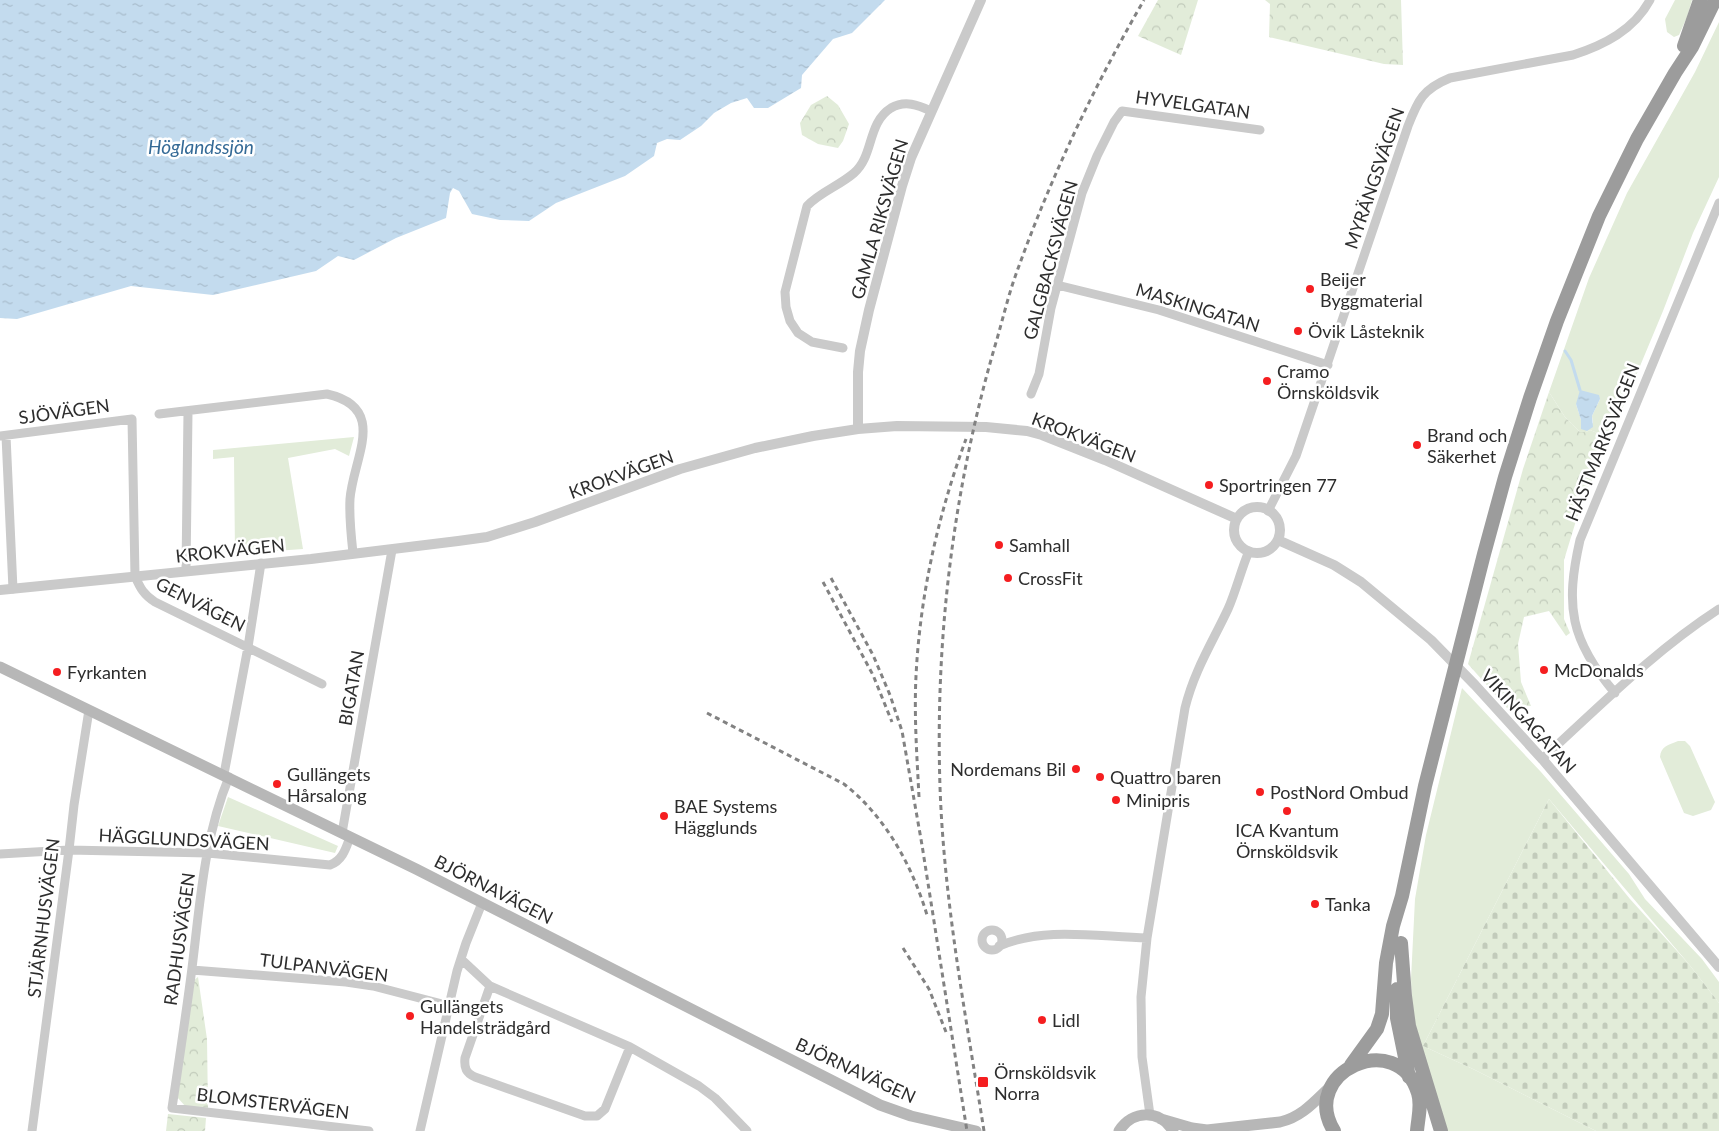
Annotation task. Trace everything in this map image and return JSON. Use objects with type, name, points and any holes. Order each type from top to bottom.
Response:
[{"type":"highway","points":[[1675,73],[1679,56],[1687,39],[1700,0]]},
{"type":"highway","points":[[1334,1131],[1327,1111],[1332,1085],[1337,1077],[1351,1065],[1376,1029],[1382,1014],[1386,963],[1425,786],[1484,554],[1505,477],[1530,398],[1557,321],[1599,216],[1637,139],[1700,32],[1715,0]]},
{"type":"highway","points":[[1402,896],[1401,943],[1396,998],[1397,1018],[1409,1077],[1418,1093],[1420,1102],[1416,1127]]},
{"type":"highway","points":[[1401,943],[1409,1026],[1441,1131]]},
{"type":"highway","points":[[1351,1065],[1369,1060],[1378,1060],[1395,1065],[1409,1077]]},
{"type":"main road","name":"BJÖRNAVÄGEN","points":[[0,667],[416,869],[880,1105],[940,1124],[976,1131]]},
{"type":"main road","points":[[1119,1131],[1130,1119],[1139,1115],[1150,1115],[1192,1128],[1207,1130],[1280,1122],[1291,1119],[1306,1110],[1332,1085]]},
{"type":"main road","points":[[1161,1119],[1173,1131]]},
{"type":"street","name":"GAMLA RIKSVÄGEN","points":[[858,429],[860,351],[902,186],[911,158],[981,0]]},
{"type":"street","name":"MYRÄNGSVÄGEN","points":[[1268,511],[1291,468],[1328,365],[1408,126],[1416,106],[1427,90],[1450,78],[1574,55],[1592,49],[1614,38],[1626,29],[1640,16],[1650,0]]},
{"type":"street","points":[[843,348],[812,342],[798,333],[790,321],[786,307],[785,292],[807,206],[815,198],[854,173],[862,164],[874,130],[885,112],[896,105],[907,104],[931,111]]},
{"type":"street","name":"HYVELGATAN","points":[[1122,111],[1260,130]]},
{"type":"street","name":"GALGBACKSVÄGEN","points":[[1031,394],[1039,374],[1051,308],[1082,193],[1097,156],[1122,111]]},
{"type":"street","name":"HÄSTMARKSVÄGEN","points":[[1615,693],[1589,658],[1580,640],[1571,590],[1574,566],[1580,540],[1719,204]]},
{"type":"street","name":"MASKINGATAN","points":[[1057,285],[1159,310],[1328,365]]},
{"type":"street","points":[[159,414],[327,394],[341,397],[352,404],[360,413],[364,425],[350,498],[352,553]]},
{"type":"street","points":[[186,570],[188,412]]},
{"type":"street","name":"SJÖVÄGEN","points":[[3,436],[132,418]]},
{"type":"street","name":"GENVÄGEN","points":[[132,418],[135,576],[141,590],[146,596],[322,684]]},
{"type":"street","name":"KROKVÄGEN","points":[[0,590],[311,559],[487,537],[535,522],[680,469],[714,459],[791,440],[858,429],[897,426],[986,426],[1027,431],[1057,440],[1184,494],[1237,519]]},
{"type":"street","points":[[3,436],[13,589]]},
{"type":"street","points":[[1250,508],[1263,508],[1268,511],[1278,522],[1280,530],[1278,540],[1265,551],[1256,553],[1248,551],[1240,545],[1235,537],[1234,529],[1237,519],[1250,508]]},
{"type":"street","name":"VIKINGAGATAN","points":[[1278,540],[1334,565],[1361,582],[1431,640],[1542,759],[1719,967]]},
{"type":"street","name":"BIGATAN","points":[[346,835],[392,550]]},
{"type":"street","points":[[1150,1115],[1142,1057],[1141,997],[1147,938],[1185,708],[1190,688],[1208,646],[1227,611],[1248,551]]},
{"type":"street","name":"RADHUSVÄGEN","points":[[172,1108],[192,970],[200,896],[226,776],[261,563]]},
{"type":"street","points":[[1542,759],[1663,650],[1690,628],[1719,609]]},
{"type":"street","name":"STJÄRNHUSVÄGEN","points":[[32,1131],[74,804],[89,710]]},
{"type":"street","name":"HÄGGLUNDSVÄGEN","points":[[0,854],[69,850],[208,854],[330,865],[339,860],[343,855],[346,835]]},
{"type":"street","points":[[420,1131],[461,959],[482,903]]},
{"type":"street","points":[[1002,942],[1044,935],[1065,934],[1147,938]]},
{"type":"street","points":[[461,959],[490,986],[630,1047],[708,1091],[747,1131]]},
{"type":"street","name":"TULPANVÄGEN","points":[[192,970],[373,986],[450,1006]]},
{"type":"street","points":[[490,986],[465,1058],[467,1072],[475,1077],[585,1116],[597,1116],[604,1109],[630,1047]]},
{"type":"street","name":"BLOMSTERVÄGEN","points":[[172,1108],[369,1131]]},
{"type":"green space","points":[[1158,0],[1198,0],[1181,55],[1138,36]]},
{"type":"green space","points":[[1265,0],[1401,0],[1403,65],[1384,64],[1269,37],[1270,4]]},
{"type":"green space","points":[[1675,0],[1692,0],[1679,35],[1674,37],[1667,32],[1665,19]]},
{"type":"green space","points":[[1719,22],[1719,177],[1693,233],[1610,438],[1590,430],[1580,432],[1565,417],[1549,392],[1589,278],[1627,193],[1695,72]],"holes":[[[1600,399],[1592,416],[1593,423],[1582,429],[1576,404]]]},
{"type":"green space","points":[[827,96],[838,105],[849,124],[843,141],[838,148],[818,144],[802,135],[800,123],[811,105]]},
{"type":"green space","points":[[1549,392],[1565,417],[1580,432],[1590,430],[1610,438],[1579,511],[1564,560],[1564,619],[1570,633],[1566,636],[1549,611],[1524,617],[1518,644],[1521,682],[1531,706],[1519,705],[1507,708],[1468,664],[1523,469]]},
{"type":"green space","points":[[354,437],[349,456],[335,449],[288,458],[303,549],[235,554],[234,457],[213,459],[213,450]]},
{"type":"green space","points":[[1462,688],[1541,772],[1629,874],[1645,899],[1702,959],[1719,982],[1719,1003],[1688,963],[1549,799],[1423,1046],[1596,1131],[1436,1131],[1414,1044],[1411,979],[1415,899],[1426,835]]},
{"type":"green space","points":[[1678,741],[1685,741],[1690,746],[1715,802],[1711,810],[1693,816],[1684,813],[1660,757],[1663,748]]},
{"type":"green space","points":[[228,797],[338,846],[335,853],[218,826]]},
{"type":"green space","points":[[1549,799],[1630,899],[1688,963],[1719,1003],[1719,1131],[1596,1131],[1423,1046]]},
{"type":"green space","points":[[198,977],[207,1039],[208,1109],[186,1107],[177,1097],[193,981]]},
{"type":"green space","points":[[168,1114],[206,1118],[205,1131],[166,1131]]},
{"type":"water","name":"Höglandssjön","points":[[0,0],[885,0],[852,33],[833,39],[802,75],[801,88],[768,108],[754,108],[747,98],[731,103],[714,113],[701,126],[680,140],[667,139],[657,143],[654,156],[625,176],[556,203],[529,221],[500,220],[472,214],[459,191],[453,188],[450,193],[446,218],[396,238],[354,260],[338,256],[316,271],[213,295],[131,286],[17,319],[0,318]]},
{"type":"water","points":[[1580,390],[1599,395],[1600,399],[1592,416],[1593,427],[1587,431],[1581,429],[1581,420],[1576,404]]},
{"type":"waterway","points":[[1565,351],[1571,360],[1580,390]]},
{"type":"railway","points":[[984,1131],[957,959],[942,830],[939,730],[944,617],[951,560],[969,449],[982,394],[1015,277],[1057,170],[1107,67],[1144,0]]},
{"type":"railway","points":[[919,797],[915,691],[922,615],[926,585],[939,526],[966,439]]},
{"type":"railway","points":[[831,578],[873,655],[890,695],[902,731],[967,1131]]},
{"type":"railway","points":[[823,582],[873,675],[892,722]]},
{"type":"railway","points":[[707,713],[844,784],[859,797],[884,826],[905,860],[927,915]]},
{"type":"railway","points":[[903,948],[929,989],[946,1032]]},
{"type":"place","name":"Beijer Byggmaterial","points":[[1310,289]]},
{"type":"place","name":"Övik Låsteknik","points":[[1298,331]]},
{"type":"place","name":"Cramo Örnsköldsvik","points":[[1267,381]]},
{"type":"place","name":"Brand och Säkerhet","points":[[1417,445]]},
{"type":"place","name":"Sportringen 77","points":[[1209,485]]},
{"type":"place","name":"Samhall","points":[[999,545]]},
{"type":"place","name":"CrossFit","points":[[1008,578]]},
{"type":"place","name":"McDonalds","points":[[1544,670]]},
{"type":"place","name":"Fyrkanten","points":[[57,672]]},
{"type":"place","name":"Nordemans Bil","points":[[1076,769]]},
{"type":"place","name":"Quattro baren","points":[[1100,777]]},
{"type":"place","name":"Gullängets Hårsalong","points":[[277,784]]},
{"type":"place","name":"PostNord Ombud","points":[[1260,792]]},
{"type":"place","name":"Minipris","points":[[1116,800]]},
{"type":"place","name":"ICA Kvantum Örnsköldsvik","points":[[1287,811]]},
{"type":"place","name":"BAE Systems Hägglunds","points":[[664,816]]},
{"type":"place","name":"Tanka","points":[[1315,904]]},
{"type":"place","name":"Gullängets Handelsträdgård","points":[[410,1016]]},
{"type":"place","name":"Lidl","points":[[1042,1020]]},
{"type":"place","name":"Örnsköldsvik Norra","points":[[983,1082]]}]
